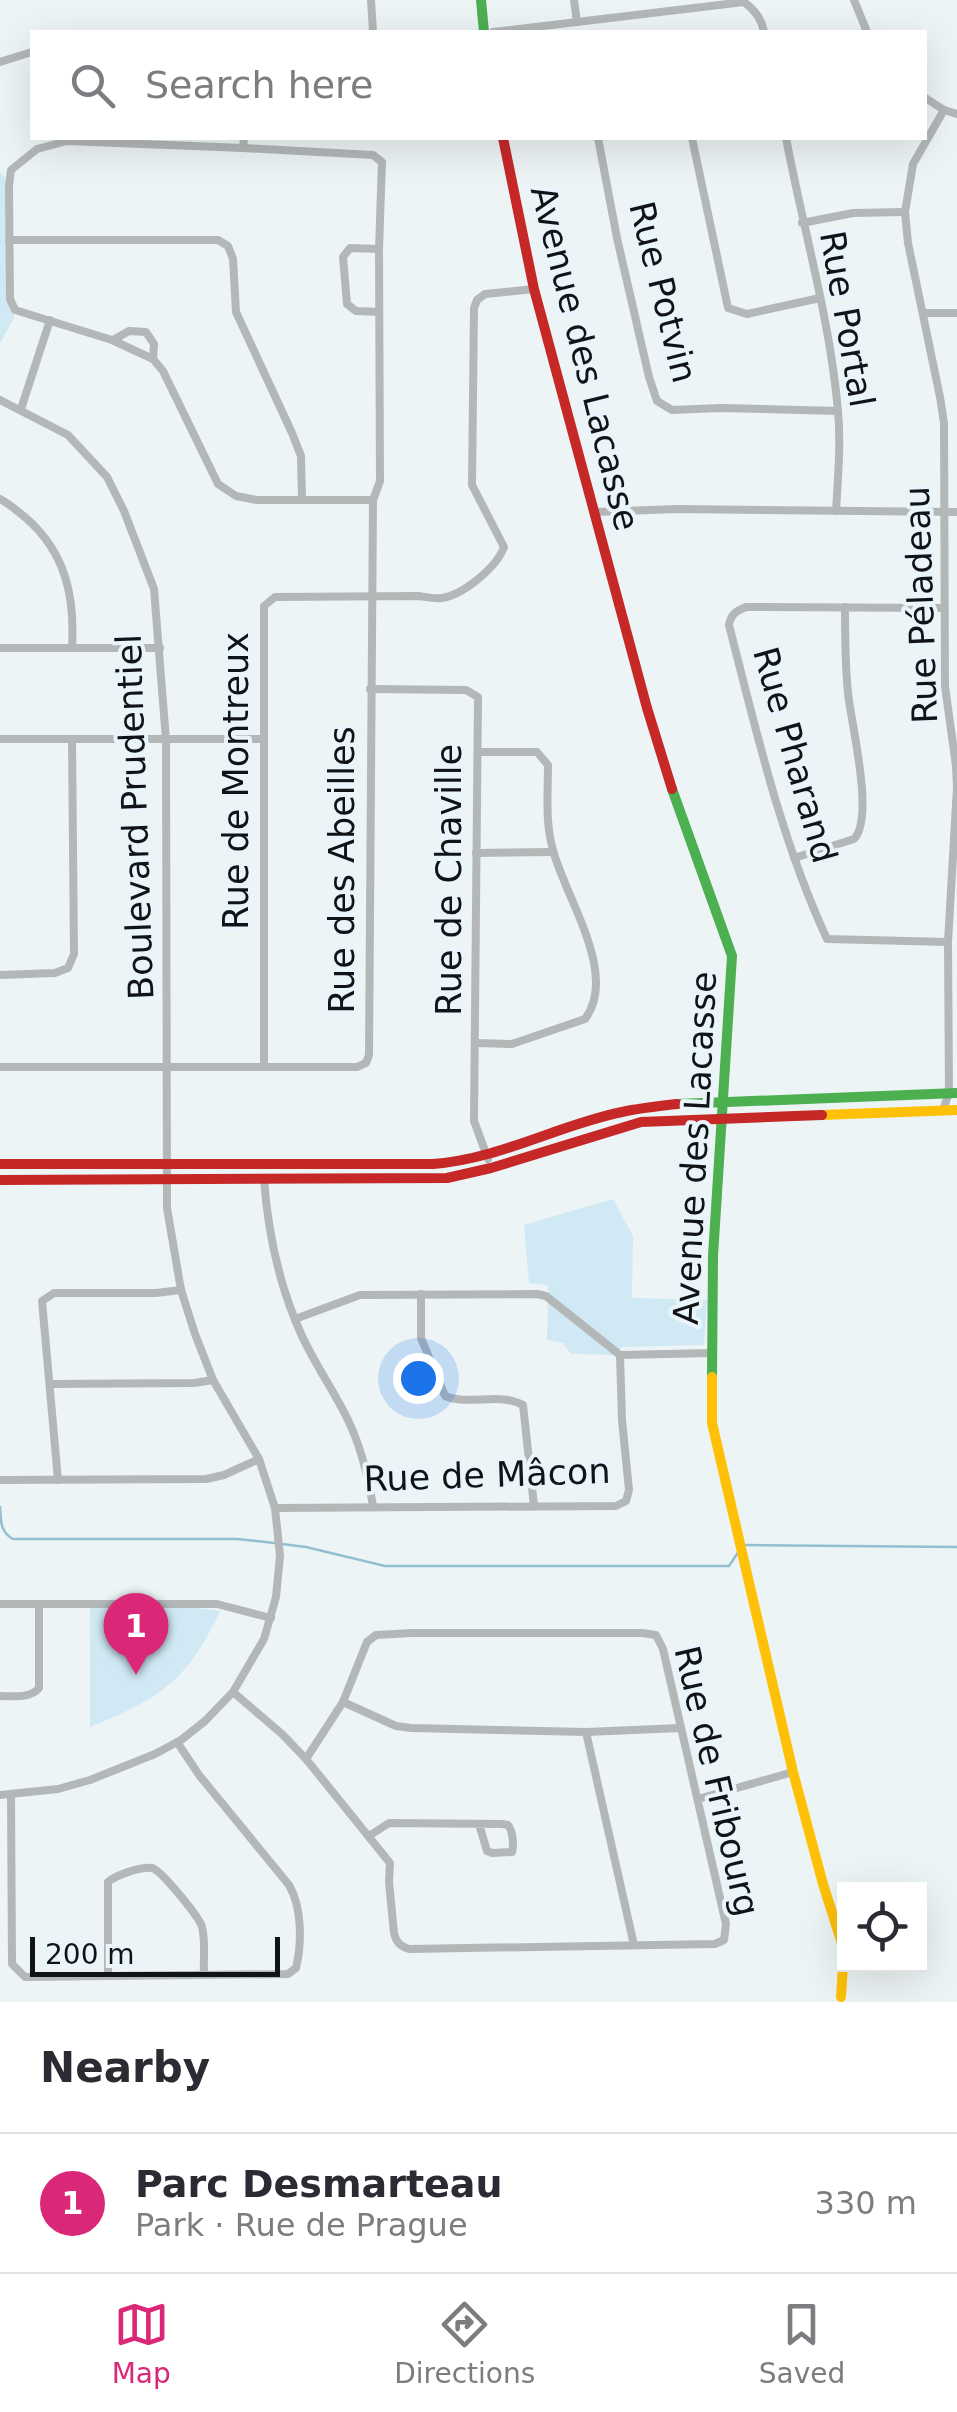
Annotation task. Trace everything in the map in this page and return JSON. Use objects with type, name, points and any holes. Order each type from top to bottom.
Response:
[{"type":"street","points":[[371,0],[374,30]]},
{"type":"street","points":[[480,0],[484,30]]},
{"type":"street","points":[[574,0],[576,22]]},
{"type":"street","points":[[854,0],[866,30]]},
{"type":"street","points":[[509,30],[744,2],[754,10],[764,30]]},
{"type":"street","points":[[0,62],[30,53]]},
{"type":"street","points":[[927,99],[957,114]]},
{"type":"street","name":"Rue Péladeau","points":[[927,137],[944,110]]},
{"type":"street","points":[[244,140],[244,148],[67,141],[37,149],[11,170],[10,299],[15,310],[112,340],[153,359],[163,371],[218,484],[236,496],[256,500],[373,500]]},
{"type":"street","name":"Avenue des Lacasse","points":[[503,140],[534,289],[648,708],[732,956],[713,1256],[712,1423],[793,1772],[844,1950],[841,1997]]},
{"type":"street","name":"Rue Potvin","points":[[598,140],[616,238],[656,401],[672,410],[838,411]]},
{"type":"street","points":[[692,140],[728,308],[747,314],[820,298]]},
{"type":"street","name":"Rue Portal","points":[[786,140],[820,298],[838,411],[836,511]]},
{"type":"street","name":"Rue Péladeau","points":[[925,140],[913,164],[904,212],[942,411],[945,686],[957,787],[948,942],[953,1093],[943,1110]]},
{"type":"street","name":"Rue des Abeilles","points":[[0,1066],[357,1067],[366,1063],[369,1055],[370,689],[373,500],[380,481],[382,162],[373,154],[244,148]]},
{"type":"street","points":[[802,223],[852,213],[904,212]]},
{"type":"street","points":[[10,240],[218,240],[228,246],[233,259],[236,312],[301,456],[302,500]]},
{"type":"street","points":[[379,249],[350,248],[344,256],[347,304],[356,311],[379,312]]},
{"type":"street","points":[[372,598],[440,599],[456,594],[502,555],[501,537],[472,485],[474,308],[484,294],[534,289]]},
{"type":"street","points":[[923,314],[957,314]]},
{"type":"street","points":[[21,409],[50,320]]},
{"type":"street","points":[[112,340],[129,331],[146,332],[154,344],[153,359]]},
{"type":"street","name":"Boulevard Prudentiel","points":[[0,400],[68,436],[107,477],[154,589],[166,740],[167,1208],[180,1290],[214,1380],[259,1459],[275,1508],[280,1556],[271,1618],[254,1658],[233,1692],[205,1721],[178,1742],[90,1780],[58,1789],[0,1795]]},
{"type":"street","points":[[942,411],[957,411]]},
{"type":"street","points":[[0,500],[40,530],[63,564],[74,620],[72,648]]},
{"type":"street","points":[[596,512],[957,512]]},
{"type":"street","name":"Rue de Montreux","points":[[264,1066],[264,606],[275,597],[372,598]]},
{"type":"street","name":"Rue Pharand","points":[[943,608],[746,607],[736,611],[729,624],[794,858],[826,939],[948,942]]},
{"type":"street","points":[[794,858],[854,839],[860,833],[860,764],[848,694],[845,607]]},
{"type":"street","points":[[0,648],[160,648]]},
{"type":"street","name":"Rue de Chaville","points":[[370,689],[466,690],[478,698],[474,1121],[491,1168]]},
{"type":"street","points":[[0,739],[263,739]]},
{"type":"street","points":[[0,975],[55,973],[68,968],[74,954],[72,739]]},
{"type":"street","points":[[476,1043],[512,1044],[586,1019],[591,1012],[596,981],[595,966],[548,830],[548,765],[537,752],[478,752]]},
{"type":"street","points":[[476,852],[553,852]]},
{"type":"street","points":[[0,1164],[433,1164],[486,1155],[635,1108],[953,1093]]},
{"type":"street","points":[[0,1180],[447,1178],[642,1122],[957,1110]]},
{"type":"street","points":[[264,1179],[272,1244],[284,1288],[310,1351],[352,1429],[374,1506]]},
{"type":"street","points":[[58,1480],[42,1302],[54,1293],[180,1290]]},
{"type":"street","points":[[421,1294],[421,1338],[441,1392],[456,1400],[512,1400],[523,1405],[534,1506]]},
{"type":"street","points":[[295,1319],[360,1295],[546,1296],[620,1355],[712,1352]]},
{"type":"street","name":"Rue de Mâcon","points":[[275,1508],[616,1506],[628,1497],[620,1355]]},
{"type":"street","points":[[50,1384],[180,1384],[214,1380]]},
{"type":"street","points":[[0,1480],[206,1479],[259,1459]]},
{"type":"street","points":[[0,1604],[217,1604],[271,1618]]},
{"type":"street","points":[[0,1696],[26,1696],[39,1688],[40,1604]]},
{"type":"street","name":"Rue de Fribourg","points":[[233,1692],[306,1759],[390,1863],[394,1933],[403,1947],[715,1944],[724,1940],[726,1924],[656,1635],[376,1635],[367,1642],[343,1702],[306,1759]]},
{"type":"street","points":[[343,1702],[396,1726],[586,1732],[680,1728]]},
{"type":"street","points":[[586,1732],[634,1945]]},
{"type":"street","points":[[10,1795],[12,1964],[25,1977],[288,1974],[298,1961],[296,1896],[198,1775],[178,1742]]},
{"type":"street","points":[[698,1799],[793,1772]]},
{"type":"street","points":[[369,1836],[390,1823],[479,1824],[508,1825],[512,1852],[487,1851],[479,1824]]},
{"type":"street","points":[[108,1975],[108,1882],[118,1875],[148,1868],[160,1873],[200,1920],[204,1974]]},
{"type":"shaded area","points":[[0,172],[7,180],[14,318],[0,343]]},
{"type":"shaded area","points":[[613,1199],[633,1236],[632,1298],[707,1300],[704,1345],[622,1347],[614,1355],[571,1354],[563,1343],[547,1340],[548,1285],[529,1283],[524,1225]]},
{"type":"shaded area","points":[[90,1607],[189,1607],[220,1611],[196,1655],[169,1684],[136,1706],[90,1727]]},
{"type":"waterway","points":[[0,1507],[3,1529],[13,1539],[237,1539],[274,1543]]},
{"type":"waterway","points":[[282,1544],[385,1566],[729,1566],[739,1551]]},
{"type":"waterway","points":[[743,1545],[957,1547]]},
{"type":"traffic: fast","points":[[481,0],[484,30]]},
{"type":"traffic: fast","points":[[672,789],[732,956],[713,1256],[712,1377]]},
{"type":"traffic: fast","points":[[677,1104],[957,1093]]},
{"type":"traffic: slow","points":[[822,1115],[957,1110]]},
{"type":"traffic: slow","points":[[712,1377],[712,1423],[793,1772],[844,1950],[841,1997]]},
{"type":"traffic: jam","points":[[503,140],[534,289],[672,789]]},
{"type":"traffic: jam","points":[[0,1164],[433,1164],[482,1156],[598,1118],[677,1104]]},
{"type":"traffic: jam","points":[[0,1180],[447,1178],[641,1122],[822,1115]]},
{"type":"place","name":"Parc Desmarteau","points":[[136,1675]]}]
